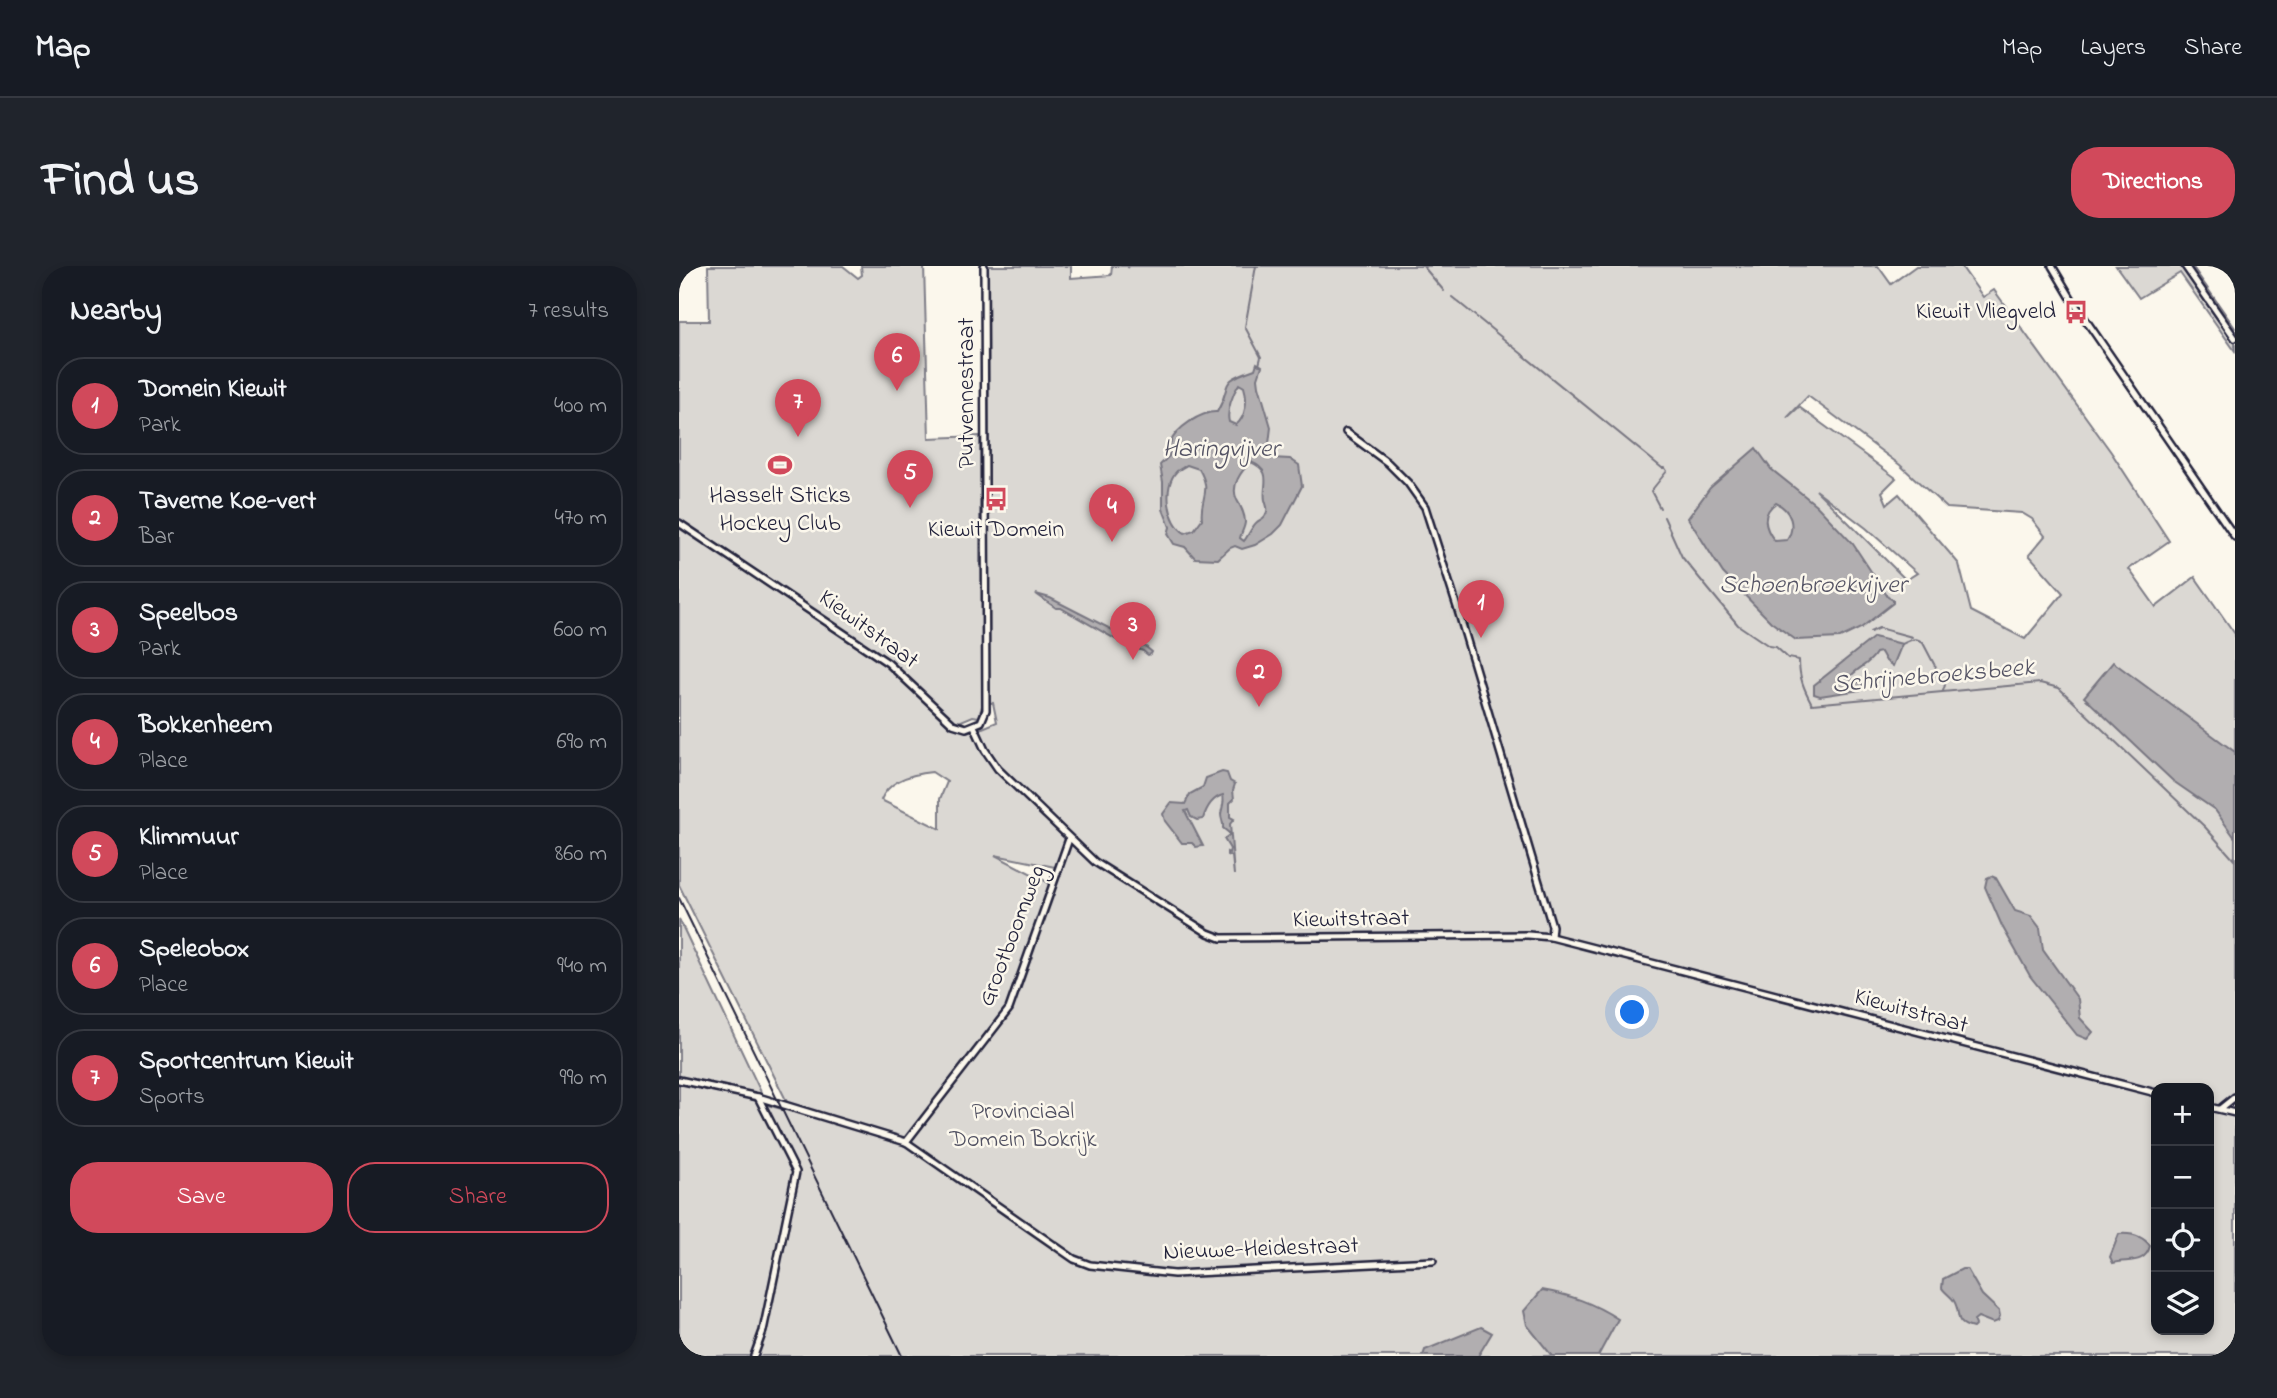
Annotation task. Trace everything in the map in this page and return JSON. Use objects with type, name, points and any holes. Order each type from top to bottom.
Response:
[{"type":"street","name":"Putvennestraat","points":[[974,726],[981,722],[986,710],[984,266]]},
{"type":"street","points":[[2052,266],[2074,303],[2235,537]]},
{"type":"street","points":[[2185,266],[2235,338]]},
{"type":"street","points":[[1346,432],[1395,470],[1425,507],[1552,926],[1551,937]]},
{"type":"street","name":"Kiewitstraat","points":[[679,523],[888,663],[954,724],[966,728],[974,726],[998,769],[1069,839],[1112,874],[1221,939],[1528,935],[1551,937],[2151,1092]]},
{"type":"street","name":"Grootboomweg","points":[[906,1142],[1009,1009],[1069,839]]},
{"type":"street","name":"Nieuwe-Heidestraat","points":[[679,1080],[758,1097],[906,1142],[1074,1259],[1090,1265],[1174,1274],[1433,1261]]},
{"type":"street","points":[[754,1356],[763,1331],[796,1172],[758,1097]]},
{"type":"street","points":[[2220,1110],[2235,1097]]},
{"type":"street","points":[[2214,1108],[2235,1113]]},
{"type":"green space","name":"Provinciaal Domein Bokrijk","points":[[708,266],[843,266],[858,278],[862,275],[861,266],[924,266],[929,438],[980,436],[980,567],[989,569],[988,266],[1071,266],[1071,278],[1111,275],[1112,266],[1878,266],[1891,284],[1916,266],[1961,266],[1983,297],[1994,290],[2111,452],[2169,541],[2129,569],[2156,607],[2195,577],[2235,634],[2235,1107],[2227,1114],[2235,1116],[2235,1356],[679,1356],[679,919],[767,1105],[792,1112],[679,885],[679,527],[804,608],[806,604],[679,519],[679,321],[709,321]],"holes":[[[1808,396],[1900,465],[1947,508],[2022,513],[2032,519],[2045,536],[2029,555],[2063,593],[2025,639],[1971,611],[1959,564],[1899,494],[1887,504],[1882,492],[1896,478],[1799,407],[1787,418]],[[1816,490],[1866,528],[1917,573],[1906,580]],[[983,702],[993,703],[997,722],[973,732],[961,721],[973,716],[979,717]],[[932,772],[947,782],[940,799],[940,829],[881,800],[895,783],[909,776]],[[995,855],[1055,867],[1049,883]]]},
{"type":"green space","points":[[2116,266],[2182,266],[2235,343],[2235,351],[2180,273],[2139,298]]},
{"type":"water","name":"Haringvijver","points":[[1257,363],[1262,366],[1258,378],[1271,427],[1269,444],[1272,458],[1290,459],[1299,465],[1302,486],[1282,525],[1273,534],[1255,545],[1242,549],[1235,546],[1230,548],[1218,559],[1195,558],[1185,547],[1174,544],[1168,534],[1170,527],[1163,509],[1160,465],[1169,456],[1170,444],[1177,432],[1197,417],[1217,412],[1230,381],[1255,369]],"holes":[[[1239,384],[1244,387],[1246,402],[1244,413],[1236,425],[1229,422],[1228,413]],[[1251,462],[1265,474],[1264,494],[1267,510],[1244,541],[1240,538],[1245,524],[1244,516],[1235,495],[1240,474]],[[1187,465],[1199,469],[1205,484],[1202,519],[1194,530],[1185,533],[1174,521],[1169,504],[1170,486],[1177,471]]]},
{"type":"water","name":"Schoenbroekvijver","points":[[1756,448],[1771,469],[1816,505],[1853,544],[1893,603],[1861,628],[1840,638],[1796,640],[1771,622],[1723,573],[1688,518],[1710,488]],"holes":[[[1776,503],[1791,519],[1790,535],[1787,540],[1775,541],[1768,531],[1766,516]]]},
{"type":"water","points":[[1036,594],[1050,598],[1146,647],[1151,654],[1124,644],[1061,608],[1056,608]]},
{"type":"water","points":[[1874,637],[1902,644],[1893,666],[1881,652],[1876,653],[1849,678],[1864,684],[1860,690],[1820,696],[1814,694],[1814,685]]},
{"type":"water","points":[[2113,662],[2235,752],[2235,838],[2215,810],[2173,781],[2084,697]]},
{"type":"water","points":[[1222,772],[1227,773],[1230,781],[1235,784],[1234,799],[1230,803],[1230,817],[1234,819],[1230,824],[1234,875],[1232,856],[1227,855],[1230,849],[1224,839],[1229,833],[1223,828],[1223,795],[1210,804],[1203,819],[1197,820],[1191,817],[1188,810],[1185,811],[1203,846],[1182,843],[1165,821],[1163,814],[1171,803],[1185,804],[1190,794],[1203,787],[1206,778]]},
{"type":"water","points":[[1987,878],[1996,878],[2015,911],[2031,916],[2040,928],[2043,950],[2078,999],[2080,1018],[2093,1032],[2087,1039],[2077,1035],[2030,976],[2002,926],[1985,887]]},
{"type":"water","points":[[2119,1234],[2144,1240],[2150,1246],[2148,1252],[2140,1259],[2113,1263],[2110,1257]]},
{"type":"water","points":[[1967,1269],[1982,1295],[1999,1311],[1998,1321],[1993,1323],[1978,1317],[1974,1320],[1976,1325],[1973,1328],[1962,1324],[1954,1301],[1942,1288],[1943,1279]]},
{"type":"water","points":[[1542,1290],[1582,1300],[1618,1319],[1598,1356],[1552,1356],[1527,1325],[1524,1311]]},
{"type":"water","points":[[1481,1327],[1492,1333],[1478,1356],[1423,1356],[1425,1350]]},
{"type":"waterway","points":[[1256,266],[1245,327],[1261,357],[1259,365]]},
{"type":"waterway","name":"Schrijnebroeksbeek","points":[[1423,266],[1444,291]]},
{"type":"waterway","points":[[2192,266],[2235,328]]},
{"type":"waterway","name":"Schrijnebroeksbeek","points":[[1452,297],[1665,468],[1667,471],[1651,491],[1660,508]]},
{"type":"waterway","name":"Schrijnebroeksbeek","points":[[1664,517],[1682,557],[1738,625],[1769,646],[1776,647],[1788,658],[1799,660],[1803,683],[1812,704],[2040,683],[2059,688],[2205,827],[2235,861]]},
{"type":"waterway","points":[[1870,632],[1879,628],[1912,637]]},
{"type":"waterway","points":[[1902,644],[1916,639],[1923,643],[1945,685],[1943,691]]},
{"type":"railway","points":[[679,898],[902,1356]]},
{"type":"place","name":"Kiewit Vliegveld","points":[[2076,312]]},
{"type":"place","name":"Speleobox","points":[[897,391]]},
{"type":"place","name":"Sportcentrum Kiewit","points":[[798,437]]},
{"type":"place","name":"Hasselt Sticks Hockey Club","points":[[780,465]]},
{"type":"place","name":"Kiewit Domein","points":[[996,499]]},
{"type":"place","name":"Klimmuur","points":[[910,508]]},
{"type":"place","name":"Bokkenheem","points":[[1112,542]]},
{"type":"place","name":"Domein Kiewit","points":[[1481,638]]},
{"type":"place","name":"Speelbos","points":[[1133,660]]},
{"type":"place","name":"Taverne Koe-vert","points":[[1259,707]]}]
